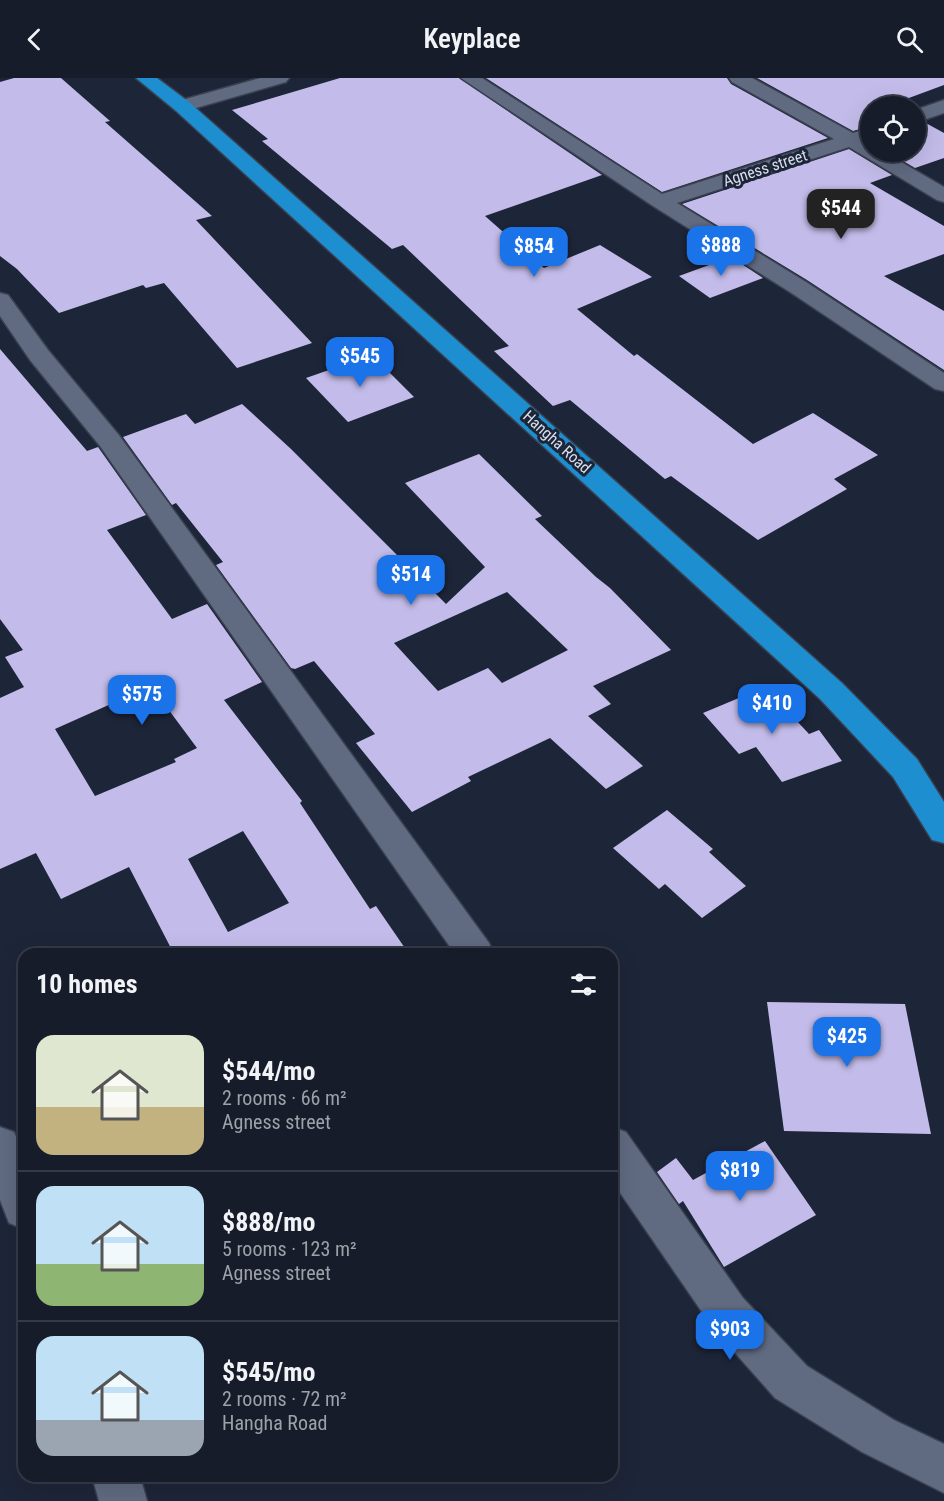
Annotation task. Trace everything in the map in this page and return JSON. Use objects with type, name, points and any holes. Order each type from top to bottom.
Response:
[{"type":"highway","name":"Hangha Road","points":[[145,78],[182,106],[831,692],[905,768],[944,830]]},
{"type":"street","points":[[182,106],[280,78]]},
{"type":"street","points":[[470,78],[660,202],[798,287],[944,384]]},
{"type":"street","points":[[738,78],[860,141]]},
{"type":"street","points":[[926,113],[944,106]]},
{"type":"street","name":"Agness street","points":[[660,202],[860,146]]},
{"type":"street","points":[[893,162],[944,196]]},
{"type":"street","points":[[0,300],[39,355],[109,440],[472,948]]},
{"type":"street","points":[[0,1146],[18,1193]]},
{"type":"street","points":[[618,1155],[728,1313],[791,1382],[878,1436],[944,1469]]},
{"type":"street","points":[[118,1482],[123,1501]]},
{"type":"building","points":[[14,78],[61,78],[110,121],[105,122],[212,216],[196,220],[312,343],[237,368],[164,283],[146,288],[143,285],[59,313],[17,269],[0,256],[0,82]]},
{"type":"building","points":[[340,78],[459,78],[602,175],[485,216],[544,268],[600,245],[652,277],[577,309],[634,356],[637,354],[753,444],[813,413],[878,455],[834,479],[847,489],[758,540],[671,476],[665,479],[570,400],[553,406],[494,351],[509,346],[403,245],[392,249],[262,141],[268,139],[232,110]]},
{"type":"building","points":[[486,78],[727,78],[731,84],[828,138],[662,192]]},
{"type":"building","points":[[757,78],[944,78],[944,85],[914,96],[860,96],[860,129],[853,131]]},
{"type":"building","points":[[926,123],[944,133],[944,158],[915,168],[905,162],[926,162]]},
{"type":"building","points":[[849,149],[860,156],[860,162],[870,162],[892,175],[870,183],[944,226],[944,254],[884,276],[944,311],[944,370],[807,280],[682,204]]},
{"type":"building","points":[[731,257],[763,278],[710,298],[679,276]]},
{"type":"building","points":[[0,349],[87,451],[98,447],[146,515],[107,530],[172,619],[207,604],[262,682],[224,700],[302,801],[300,803],[370,909],[376,906],[405,948],[171,948],[129,867],[61,899],[36,853],[0,869],[0,698],[24,687],[5,657],[23,650],[0,619]],"holes":[[[151,686],[197,748],[174,759],[176,762],[95,796],[55,729]],[[243,831],[289,903],[228,932],[188,859]]]},
{"type":"building","points":[[372,355],[414,397],[348,422],[306,378]]},
{"type":"building","points":[[242,404],[291,449],[446,604],[485,567],[405,483],[479,454],[542,516],[535,519],[610,588],[671,650],[593,686],[611,704],[588,716],[643,766],[606,789],[550,738],[468,777],[471,781],[412,812],[356,743],[375,734],[314,661],[295,669],[291,668],[216,565],[223,562],[176,503],[172,505],[123,437],[186,414],[195,424]],"holes":[[[507,592],[568,650],[502,683],[488,668],[438,691],[394,643]]]},
{"type":"building","points":[[765,687],[809,734],[819,730],[842,761],[782,782],[756,747],[739,754],[703,713]]},
{"type":"building","points":[[667,810],[713,849],[709,852],[746,886],[702,918],[665,884],[659,889],[613,848]]},
{"type":"building","points":[[767,1002],[905,1004],[931,1134],[784,1131]]},
{"type":"building","points":[[765,1141],[816,1215],[724,1267],[683,1201],[679,1204],[657,1172],[676,1158],[693,1180]]}]
